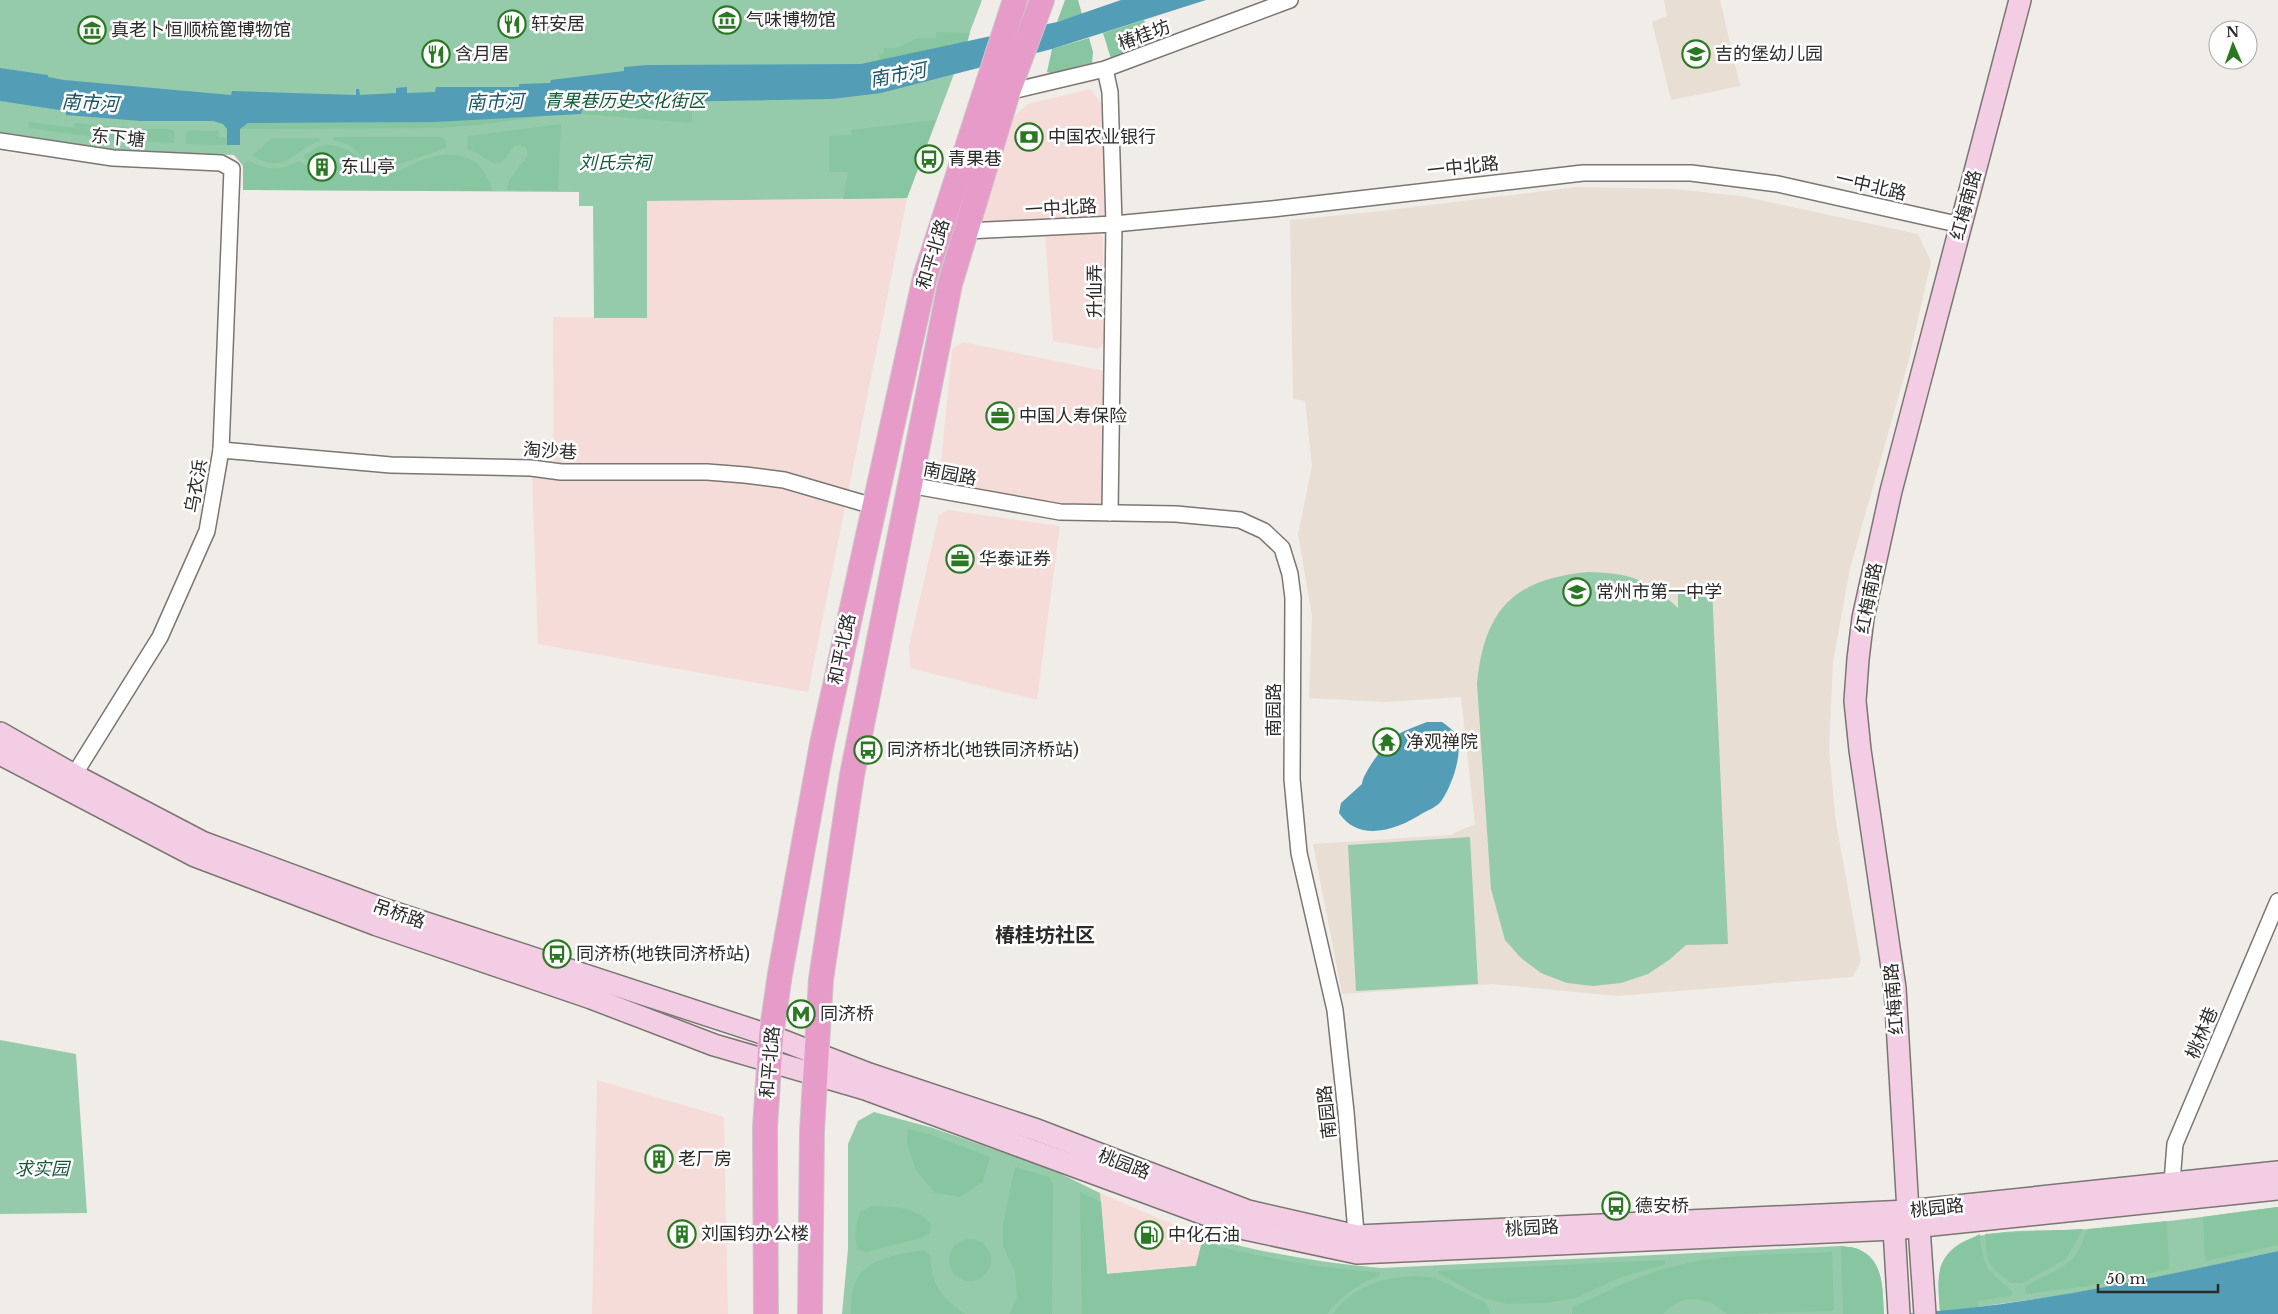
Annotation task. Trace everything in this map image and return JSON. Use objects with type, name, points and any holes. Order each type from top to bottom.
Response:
[{"type":"main road","name":"和平北路","points":[[766,1314],[765,1127],[768,1061],[780,974],[820,753],[924,277],[1015,0]]},
{"type":"main road","name":"和平北路","points":[[810,1314],[815,1064],[821,979],[852,775],[946,301],[1008,92],[1042,0]]},
{"type":"main road","name":"红梅南路","points":[[1924,1314],[1920,1252],[1914,1219],[1894,988],[1860,750],[1855,701],[1863,618],[1892,491],[2020,0]]},
{"type":"main road","name":"吊桥路","points":[[0,733],[74,775],[211,846],[383,909],[771,1036],[815,1064]]},
{"type":"main road","name":"吊桥路","points":[[0,754],[195,856],[377,925],[591,998],[714,1045],[768,1061],[815,1064]]},
{"type":"main road","name":"桃园路","points":[[815,1064],[865,1089],[1245,1229],[1357,1244],[1894,1229]]},
{"type":"main road","name":"桃园路","points":[[1357,1244],[1914,1219],[2172,1182],[2278,1172]]},
{"type":"main road","points":[[1899,1314],[1894,1229],[1914,1219],[2278,1189]]},
{"type":"street","name":"椿桂坊","points":[[1008,92],[1105,69],[1290,0]]},
{"type":"street","name":"升仙弄","points":[[1105,69],[1110,92],[1114,224],[1110,513]]},
{"type":"street","name":"东下塘","points":[[0,141],[112,158],[221,163],[232,169]]},
{"type":"street","name":"乌衣浜","points":[[74,775],[160,637],[207,531],[221,450],[232,169]]},
{"type":"street","name":"一中北路","points":[[966,231],[1114,224],[1583,173],[1691,172],[1784,185],[1961,226]]},
{"type":"street","name":"淘沙巷","points":[[221,450],[391,465],[531,468],[561,472],[707,472],[745,475],[784,480],[873,506]]},
{"type":"street","name":"南园路","points":[[909,486],[1060,512],[1176,514],[1240,520],[1264,531],[1282,548],[1290,574],[1293,598],[1292,779],[1299,853],[1335,1010],[1357,1244]]},
{"type":"street","name":"桃林巷","points":[[2172,1182],[2175,1144],[2278,901]]},
{"type":"shaded area","name":"吉的堡幼儿园","points":[[1664,0],[1720,0],[1740,86],[1671,100],[1652,22],[1667,16]]},
{"type":"shaded area","points":[[1090,89],[1104,107],[1107,220],[989,227],[982,219],[1013,117],[1028,104]]},
{"type":"shaded area","name":"常州市第一中学","points":[[1577,187],[1674,189],[1741,196],[1918,234],[1931,262],[1908,363],[1850,568],[1833,662],[1829,750],[1836,822],[1861,962],[1852,977],[1616,996],[1493,984],[1342,994],[1313,844],[1450,835],[1475,824],[1461,697],[1385,702],[1309,698],[1312,616],[1298,534],[1312,466],[1305,401],[1293,399],[1290,220]]},
{"type":"shaded area","points":[[907,198],[808,692],[538,644],[532,474],[554,474],[553,317],[647,318],[646,201]]},
{"type":"shaded area","points":[[1096,232],[1103,237],[1103,344],[1099,349],[1053,341],[1045,236]]},
{"type":"shaded area","points":[[962,342],[1105,371],[1103,505],[1059,504],[988,493],[947,483],[940,473],[952,349]]},
{"type":"shaded area","points":[[948,510],[1060,526],[1037,700],[910,668],[909,646],[939,515]]},
{"type":"shaded area","points":[[597,1080],[724,1117],[728,1314],[592,1314]]},
{"type":"shaded area","points":[[1100,1193],[1203,1237],[1196,1266],[1106,1274]]},
{"type":"green space","name":"青果巷历史文化街区","points":[[0,0],[982,0],[907,198],[647,201],[647,318],[594,318],[593,206],[579,206],[579,192],[243,190],[243,166],[234,155],[117,150],[0,132]]},
{"type":"green space","points":[[1065,0],[1078,0],[1082,14],[1057,22]]},
{"type":"green space","points":[[1144,20],[1153,47],[1112,62],[1103,33]]},
{"type":"green space","points":[[936,32],[970,33],[967,43],[880,60],[879,54],[884,53],[884,48],[897,48],[916,38],[936,38]]},
{"type":"green space","points":[[1089,38],[1093,52],[1092,63],[1051,73],[1047,72],[1052,49]]},
{"type":"green space","points":[[662,102],[692,102],[692,123],[582,114],[581,110],[610,110]]},
{"type":"green space","points":[[544,116],[479,125],[439,128],[240,129],[248,123],[435,122]]},
{"type":"green space","points":[[936,120],[907,198],[843,199],[848,172],[829,172],[829,136],[851,135],[851,130]]},
{"type":"green space","points":[[29,122],[74,128],[75,123],[142,129],[172,129],[175,133],[174,143],[115,140],[28,128]]},
{"type":"green space","points":[[561,124],[558,191],[506,190],[509,181],[528,155],[526,148],[520,145],[514,146],[508,156],[497,163],[467,149],[468,136]]},
{"type":"green space","points":[[189,130],[219,131],[219,137],[227,137],[227,145],[186,144],[186,133]]},
{"type":"green space","points":[[333,137],[442,137],[446,141],[446,148],[398,164],[380,167],[369,162],[348,145],[333,140]]},
{"type":"green space","points":[[272,138],[320,138],[320,141],[281,162],[264,161],[252,156]]},
{"type":"green space","points":[[331,145],[350,151],[371,169],[379,173],[397,171],[432,157],[455,155],[465,157],[474,161],[481,168],[492,191],[243,190],[243,166],[248,160],[267,168],[286,167],[299,161],[316,172],[329,171],[329,160],[316,160],[316,165],[303,157],[319,146]]},
{"type":"green space","points":[[1588,572],[1627,576],[1647,584],[1678,608],[1678,590],[1712,588],[1728,944],[1686,945],[1669,960],[1648,974],[1621,983],[1593,986],[1567,983],[1541,973],[1521,958],[1505,940],[1491,889],[1477,684],[1487,636],[1495,618],[1507,603],[1522,591],[1540,582]]},
{"type":"green space","points":[[1470,837],[1478,984],[1356,991],[1348,845]]},
{"type":"green space","name":"求实园","points":[[0,1040],[76,1054],[87,1213],[0,1214]]},
{"type":"green space","points":[[874,1112],[933,1128],[1053,1170],[1100,1193],[1107,1274],[1196,1266],[1203,1237],[1291,1256],[1381,1268],[1841,1246],[1858,1249],[1868,1255],[1874,1262],[1881,1278],[1884,1314],[842,1314],[848,1249],[848,1144],[858,1121]]},
{"type":"green space","points":[[908,1129],[932,1135],[990,1157],[983,1181],[960,1197],[935,1193],[916,1170],[907,1143]]},
{"type":"green space","points":[[1015,1167],[1049,1177],[1053,1185],[1052,1314],[1010,1314],[1017,1298],[1015,1272],[1003,1246],[1003,1224]]},
{"type":"green space","points":[[1080,1192],[1101,1202],[1107,1274],[1196,1266],[1202,1242],[1290,1262],[1380,1272],[1380,1275],[1351,1291],[1338,1301],[1327,1314],[1082,1314]]},
{"type":"green space","points":[[872,1206],[904,1209],[918,1214],[931,1224],[930,1233],[921,1238],[866,1252],[858,1250],[856,1231],[860,1212]]},
{"type":"green space","points":[[2278,1207],[2278,1251],[2095,1291],[1940,1312],[1939,1274],[1941,1266],[1951,1250],[1971,1238],[2004,1232],[2090,1229],[2137,1225]]},
{"type":"green space","points":[[2278,1207],[2278,1245],[2205,1261],[2203,1217]]},
{"type":"green space","points":[[2167,1221],[2169,1269],[2095,1285],[2027,1294],[2025,1292],[2025,1287],[2059,1269],[2076,1255],[2088,1229]]},
{"type":"green space","points":[[2083,1229],[2066,1259],[2022,1283],[2011,1283],[1993,1268],[1988,1258],[1985,1234]]},
{"type":"green space","points":[[1980,1234],[1987,1267],[2011,1290],[2012,1294],[2010,1296],[1978,1301],[1978,1307],[1940,1312],[1939,1273],[1942,1264],[1954,1249]]},
{"type":"green space","points":[[974,1239],[982,1242],[988,1248],[991,1260],[988,1272],[982,1278],[966,1281],[958,1278],[952,1272],[949,1256],[952,1248],[958,1242]]},
{"type":"green space","points":[[1841,1246],[1858,1249],[1868,1255],[1874,1262],[1881,1278],[1884,1314],[1843,1314]]},
{"type":"green space","points":[[922,1250],[930,1255],[935,1283],[943,1296],[965,1314],[851,1314],[855,1283],[870,1265],[893,1256]]},
{"type":"green space","points":[[1832,1252],[1834,1311],[1727,1314],[1712,1303],[1695,1299],[1678,1303],[1670,1307],[1663,1314],[1572,1314],[1572,1308],[1610,1290],[1648,1274],[1675,1266],[1753,1255]]},
{"type":"green space","points":[[1665,1260],[1665,1264],[1619,1278],[1576,1298],[1546,1303],[1507,1304],[1484,1298],[1438,1273],[1438,1271]]},
{"type":"green space","points":[[1415,1276],[1435,1278],[1487,1304],[1490,1314],[1333,1314],[1341,1304],[1359,1290],[1380,1281]]},
{"type":"water","name":"南市河","points":[[1121,0],[1206,0],[1052,49],[881,93],[832,99],[662,102],[610,110],[582,110],[581,114],[435,122],[248,123],[240,129],[240,145],[227,145],[227,129],[223,124],[213,121],[141,121],[66,115],[66,111],[0,101],[0,68],[48,75],[48,77],[64,80],[231,95],[232,91],[356,95],[356,89],[359,89],[360,95],[396,93],[396,88],[407,87],[407,93],[435,92],[436,87],[519,87],[519,84],[550,83],[551,80],[624,71],[624,67],[647,65],[861,64],[1057,22]]},
{"type":"water","points":[[1427,722],[1442,722],[1453,731],[1459,747],[1453,776],[1442,800],[1436,806],[1413,819],[1379,831],[1357,828],[1347,822],[1339,813],[1341,803],[1362,784],[1370,766],[1381,751],[1395,736]]},
{"type":"water","points":[[2278,1251],[2278,1314],[1898,1314],[1994,1305],[2042,1298],[2136,1281]]},
{"type":"place","name":"气味博物馆","points":[[727,20]]},
{"type":"place","name":"轩安居","points":[[512,24]]},
{"type":"place","name":"真老卜恒顺梳篦博物馆","points":[[92,30]]},
{"type":"place","name":"含月居","points":[[436,54]]},
{"type":"place","name":"吉的堡幼儿园","points":[[1696,54]]},
{"type":"place","name":"中国农业银行","points":[[1029,137]]},
{"type":"place","name":"青果巷","points":[[929,159]]},
{"type":"place","name":"东山亭","points":[[322,167]]},
{"type":"place","name":"中国人寿保险","points":[[1000,416]]},
{"type":"place","name":"华泰证券","points":[[960,559]]},
{"type":"place","name":"常州市第一中学","points":[[1577,592]]},
{"type":"place","name":"净观禅院","points":[[1387,742]]},
{"type":"place","name":"同济桥北(地铁同济桥站)","points":[[868,750]]},
{"type":"place","name":"同济桥(地铁同济桥站)","points":[[557,954]]},
{"type":"place","name":"同济桥","points":[[801,1014]]},
{"type":"place","name":"老厂房","points":[[659,1159]]},
{"type":"place","name":"德安桥","points":[[1616,1206]]},
{"type":"place","name":"刘国钧办公楼","points":[[682,1234]]},
{"type":"place","name":"中化石油","points":[[1149,1235]]},
{"type":"district","name":"椿桂坊社区","points":[[1045,935]]},
{"type":"park label","name":"刘氏宗祠","points":[[615,163]]}]
